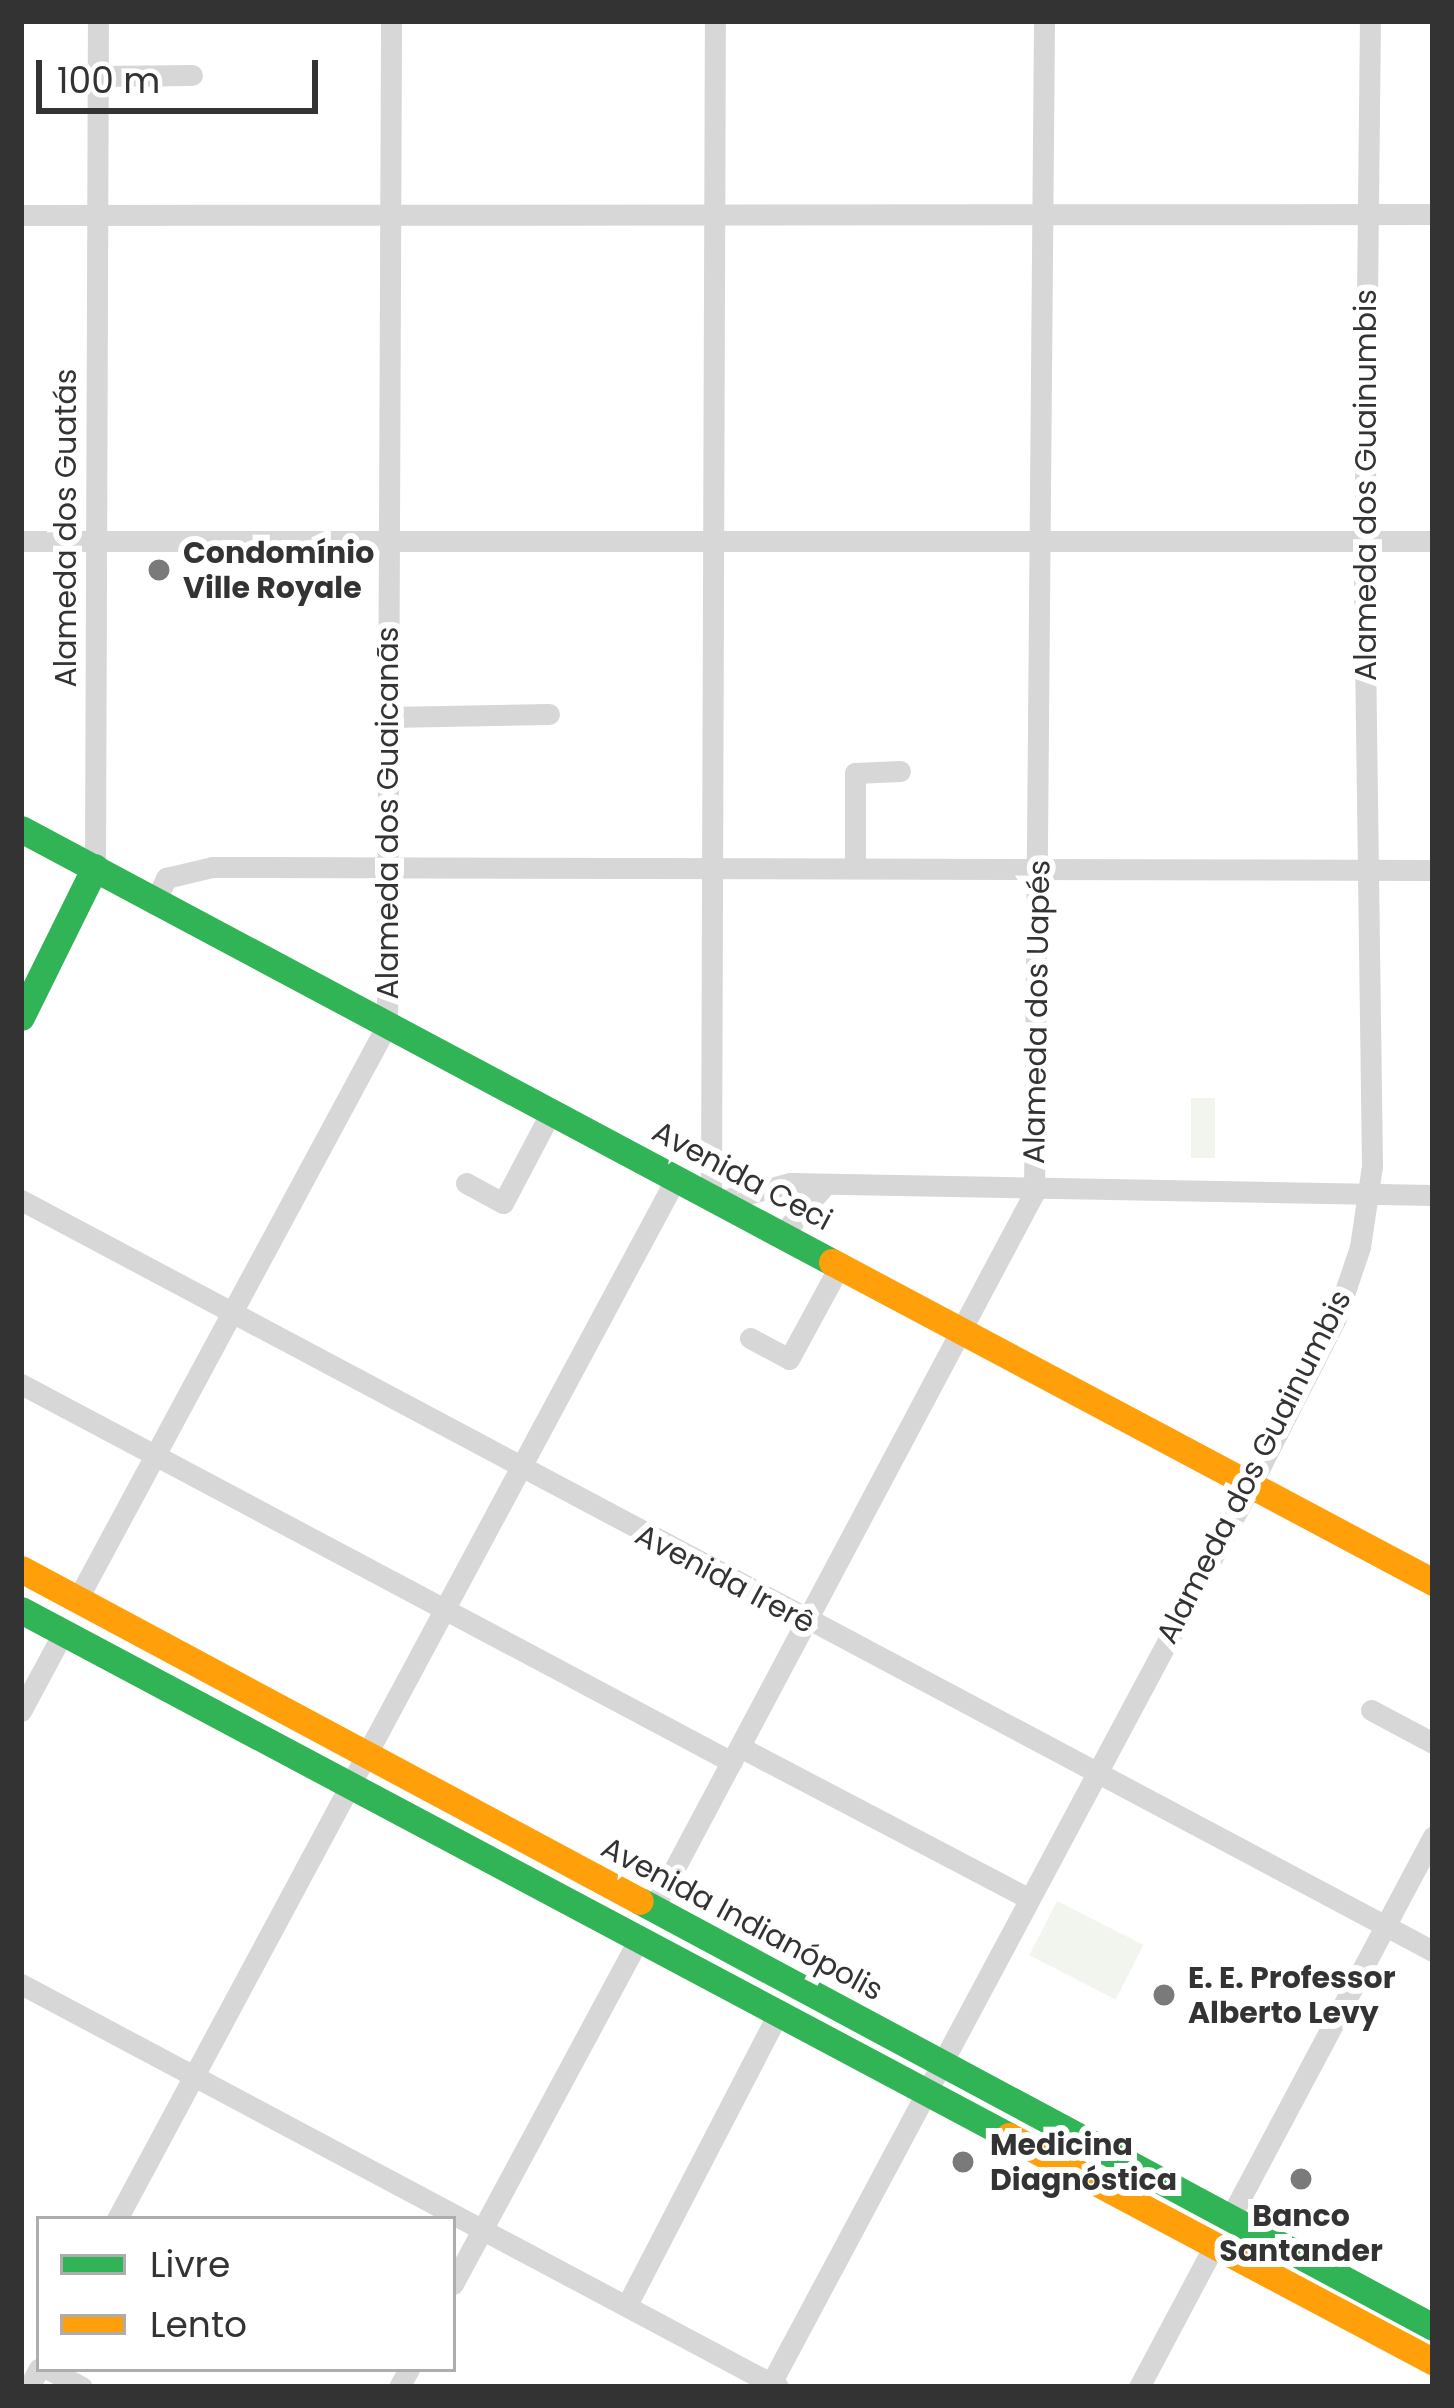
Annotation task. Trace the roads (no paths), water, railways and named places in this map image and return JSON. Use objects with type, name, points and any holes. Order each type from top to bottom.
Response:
[{"type":"main road","name":"Avenida Ceci","points":[[21,829],[1433,1582]]},
{"type":"main road","name":"Alameda dos Guatás","points":[[21,1017],[95,867]]},
{"type":"main road","name":"Avenida Indianópolis","points":[[21,1569],[1433,2327]]},
{"type":"main road","name":"Avenida Indianópolis","points":[[21,1610],[1433,2361]]},
{"type":"street","name":"Alameda dos Guatás","points":[[95,867],[98,21]]},
{"type":"street","name":"Alameda dos Guaicanãs","points":[[77,1600],[387,1025],[391,21]]},
{"type":"street","points":[[716,21],[715,1199],[766,1185],[826,1184],[1034,1193],[1433,1195]]},
{"type":"street","name":"Alameda dos Uapés","points":[[653,1909],[1034,1193],[1044,21]]},
{"type":"street","name":"Alameda dos Guainumbis","points":[[773,2386],[1336,1318],[1370,1196],[1365,542],[1370,21]]},
{"type":"street","points":[[98,76],[192,75]]},
{"type":"street","points":[[21,215],[1433,214]]},
{"type":"street","points":[[21,541],[1433,542]]},
{"type":"street","points":[[388,717],[550,714]]},
{"type":"street","points":[[855,867],[855,773],[900,771]]},
{"type":"street","points":[[154,904],[159,886],[177,872],[388,865],[1433,870]]},
{"type":"street","points":[[466,1183],[503,1203],[551,1112]]},
{"type":"street","points":[[119,2216],[676,1178]]},
{"type":"street","points":[[783,1233],[826,1184]]},
{"type":"street","name":"Avenida Irerê","points":[[21,1200],[519,1470],[1433,1952]]},
{"type":"street","points":[[750,1338],[789,1359],[840,1265]]},
{"type":"street","points":[[21,1384],[444,1610],[1028,1898]]},
{"type":"street","points":[[21,1711],[63,1633]]},
{"type":"street","points":[[1371,1710],[1433,1743]]},
{"type":"street","points":[[1231,2218],[1433,1837]]},
{"type":"street","points":[[456,2278],[639,1938]]},
{"type":"street","points":[[21,1984],[773,2386]]},
{"type":"street","points":[[627,2305],[780,2010]]},
{"type":"street","points":[[1138,2387],[1215,2244]]},
{"type":"street","points":[[54,2372],[82,2387]]},
{"type":"place","name":"Condomínio Ville Royale","points":[[159,570]]},
{"type":"place","name":"E. E. Professor Alberto Levy","points":[[1164,1995]]},
{"type":"place","name":"Medicina Diagnóstica","points":[[963,2162]]},
{"type":"place","name":"Banco Santander","points":[[1301,2179]]}]
